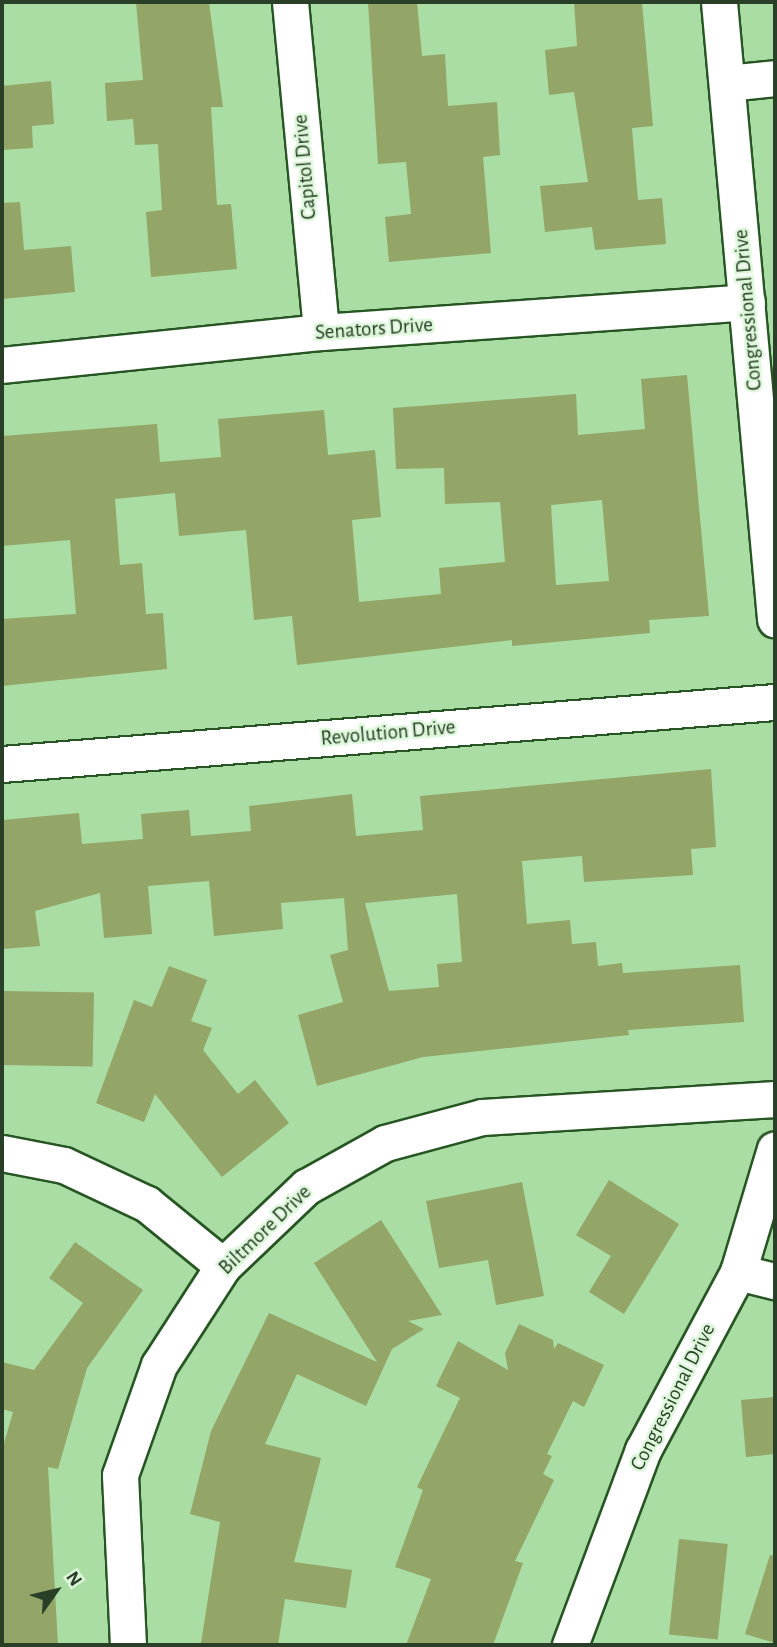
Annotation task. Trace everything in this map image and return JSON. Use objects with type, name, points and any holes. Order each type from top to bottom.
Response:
[{"type":"street","name":"Capitol Drive","points":[[290,2],[321,332]]},
{"type":"street","name":"Congressional Drive","points":[[719,2],[775,619]]},
{"type":"street","points":[[727,83],[775,78]]},
{"type":"street","name":"Senators Drive","points":[[2,365],[321,332],[747,302]]},
{"type":"street","name":"Revolution Drive","points":[[2,764],[775,702]]},
{"type":"street","name":"Biltmore Drive","points":[[128,1645],[120,1475],[159,1365],[223,1266],[306,1187],[386,1143],[482,1117],[775,1099]]},
{"type":"street","name":"Congressional Drive","points":[[570,1645],[643,1450],[738,1272],[775,1149]]},
{"type":"street","points":[[2,1153],[64,1165],[147,1204],[223,1266]]},
{"type":"street","points":[[738,1272],[775,1281]]},
{"type":"building","points":[[136,2],[209,2],[223,107],[211,107],[217,205],[231,204],[237,269],[151,277],[146,212],[162,210],[158,144],[135,145],[133,119],[107,121],[105,83],[143,80]]},
{"type":"building","points":[[368,2],[417,2],[422,56],[445,54],[448,106],[497,102],[500,155],[483,157],[491,253],[389,262],[385,217],[411,214],[406,162],[378,164]]},
{"type":"building","points":[[574,2],[642,2],[653,126],[632,128],[638,200],[662,198],[666,244],[595,250],[592,227],[545,232],[540,186],[588,182],[574,92],[549,95],[545,50],[577,46]]},
{"type":"building","points":[[51,81],[54,124],[32,126],[33,148],[2,150],[2,86]]},
{"type":"building","points":[[20,202],[24,250],[71,246],[75,292],[2,299],[2,203]]},
{"type":"building","points":[[687,375],[709,616],[649,620],[650,633],[512,646],[512,640],[297,665],[292,616],[254,620],[246,530],[179,536],[175,493],[115,499],[120,565],[142,563],[146,614],[163,613],[167,669],[2,686],[2,619],[76,614],[70,540],[2,546],[2,436],[157,424],[160,462],[221,457],[218,419],[324,410],[328,455],[375,450],[381,517],[352,520],[359,602],[441,594],[439,568],[505,562],[500,502],[445,504],[444,468],[396,469],[393,408],[576,394],[578,435],[645,429],[641,379]],"holes":[[[602,500],[609,581],[556,585],[551,505]]]},
{"type":"building","points":[[711,769],[716,847],[691,849],[693,875],[584,882],[582,856],[522,861],[527,924],[570,920],[572,944],[596,942],[598,966],[622,963],[623,973],[740,965],[744,1022],[628,1030],[629,1035],[423,1057],[317,1086],[298,1015],[343,1002],[330,955],[348,950],[344,898],[281,903],[283,929],[214,936],[209,881],[148,886],[152,934],[104,938],[100,893],[35,911],[40,946],[2,949],[2,820],[79,813],[82,844],[143,839],[141,814],[189,810],[191,836],[251,831],[249,806],[352,794],[356,836],[423,830],[420,796]],"holes":[[[457,894],[462,962],[437,964],[439,987],[389,991],[365,903]]]},
{"type":"building","points":[[169,966],[207,980],[191,1021],[212,1028],[203,1050],[238,1094],[255,1080],[289,1123],[222,1177],[155,1094],[144,1122],[96,1103],[134,1000],[152,1007]]},
{"type":"building","points":[[2,991],[94,993],[93,1067],[2,1065]]},
{"type":"building","points":[[609,1180],[679,1224],[624,1314],[589,1292],[611,1256],[576,1235]]},
{"type":"building","points":[[522,1182],[544,1296],[496,1305],[488,1260],[439,1268],[426,1201]]},
{"type":"building","points":[[381,1220],[442,1315],[408,1321],[424,1329],[392,1349],[366,1406],[297,1374],[265,1444],[321,1458],[294,1562],[352,1570],[346,1608],[285,1599],[278,1645],[201,1643],[220,1522],[190,1514],[211,1431],[269,1313],[377,1362],[314,1263]]},
{"type":"building","points":[[75,1242],[143,1290],[87,1368],[58,1469],[48,1467],[58,1645],[2,1645],[2,1450],[13,1412],[2,1409],[2,1362],[34,1370],[83,1303],[49,1278]]},
{"type":"building","points":[[519,1324],[553,1340],[554,1349],[558,1343],[604,1365],[584,1407],[573,1401],[547,1454],[552,1456],[543,1474],[554,1480],[515,1561],[523,1563],[493,1645],[406,1645],[431,1579],[395,1567],[423,1490],[417,1487],[460,1398],[436,1386],[458,1341],[508,1370],[505,1353]]},
{"type":"building","points":[[775,1397],[775,1454],[746,1457],[741,1400]]},
{"type":"building","points":[[679,1539],[728,1544],[718,1640],[669,1634]]},
{"type":"building","points":[[770,1555],[775,1556],[775,1643],[745,1634]]}]
